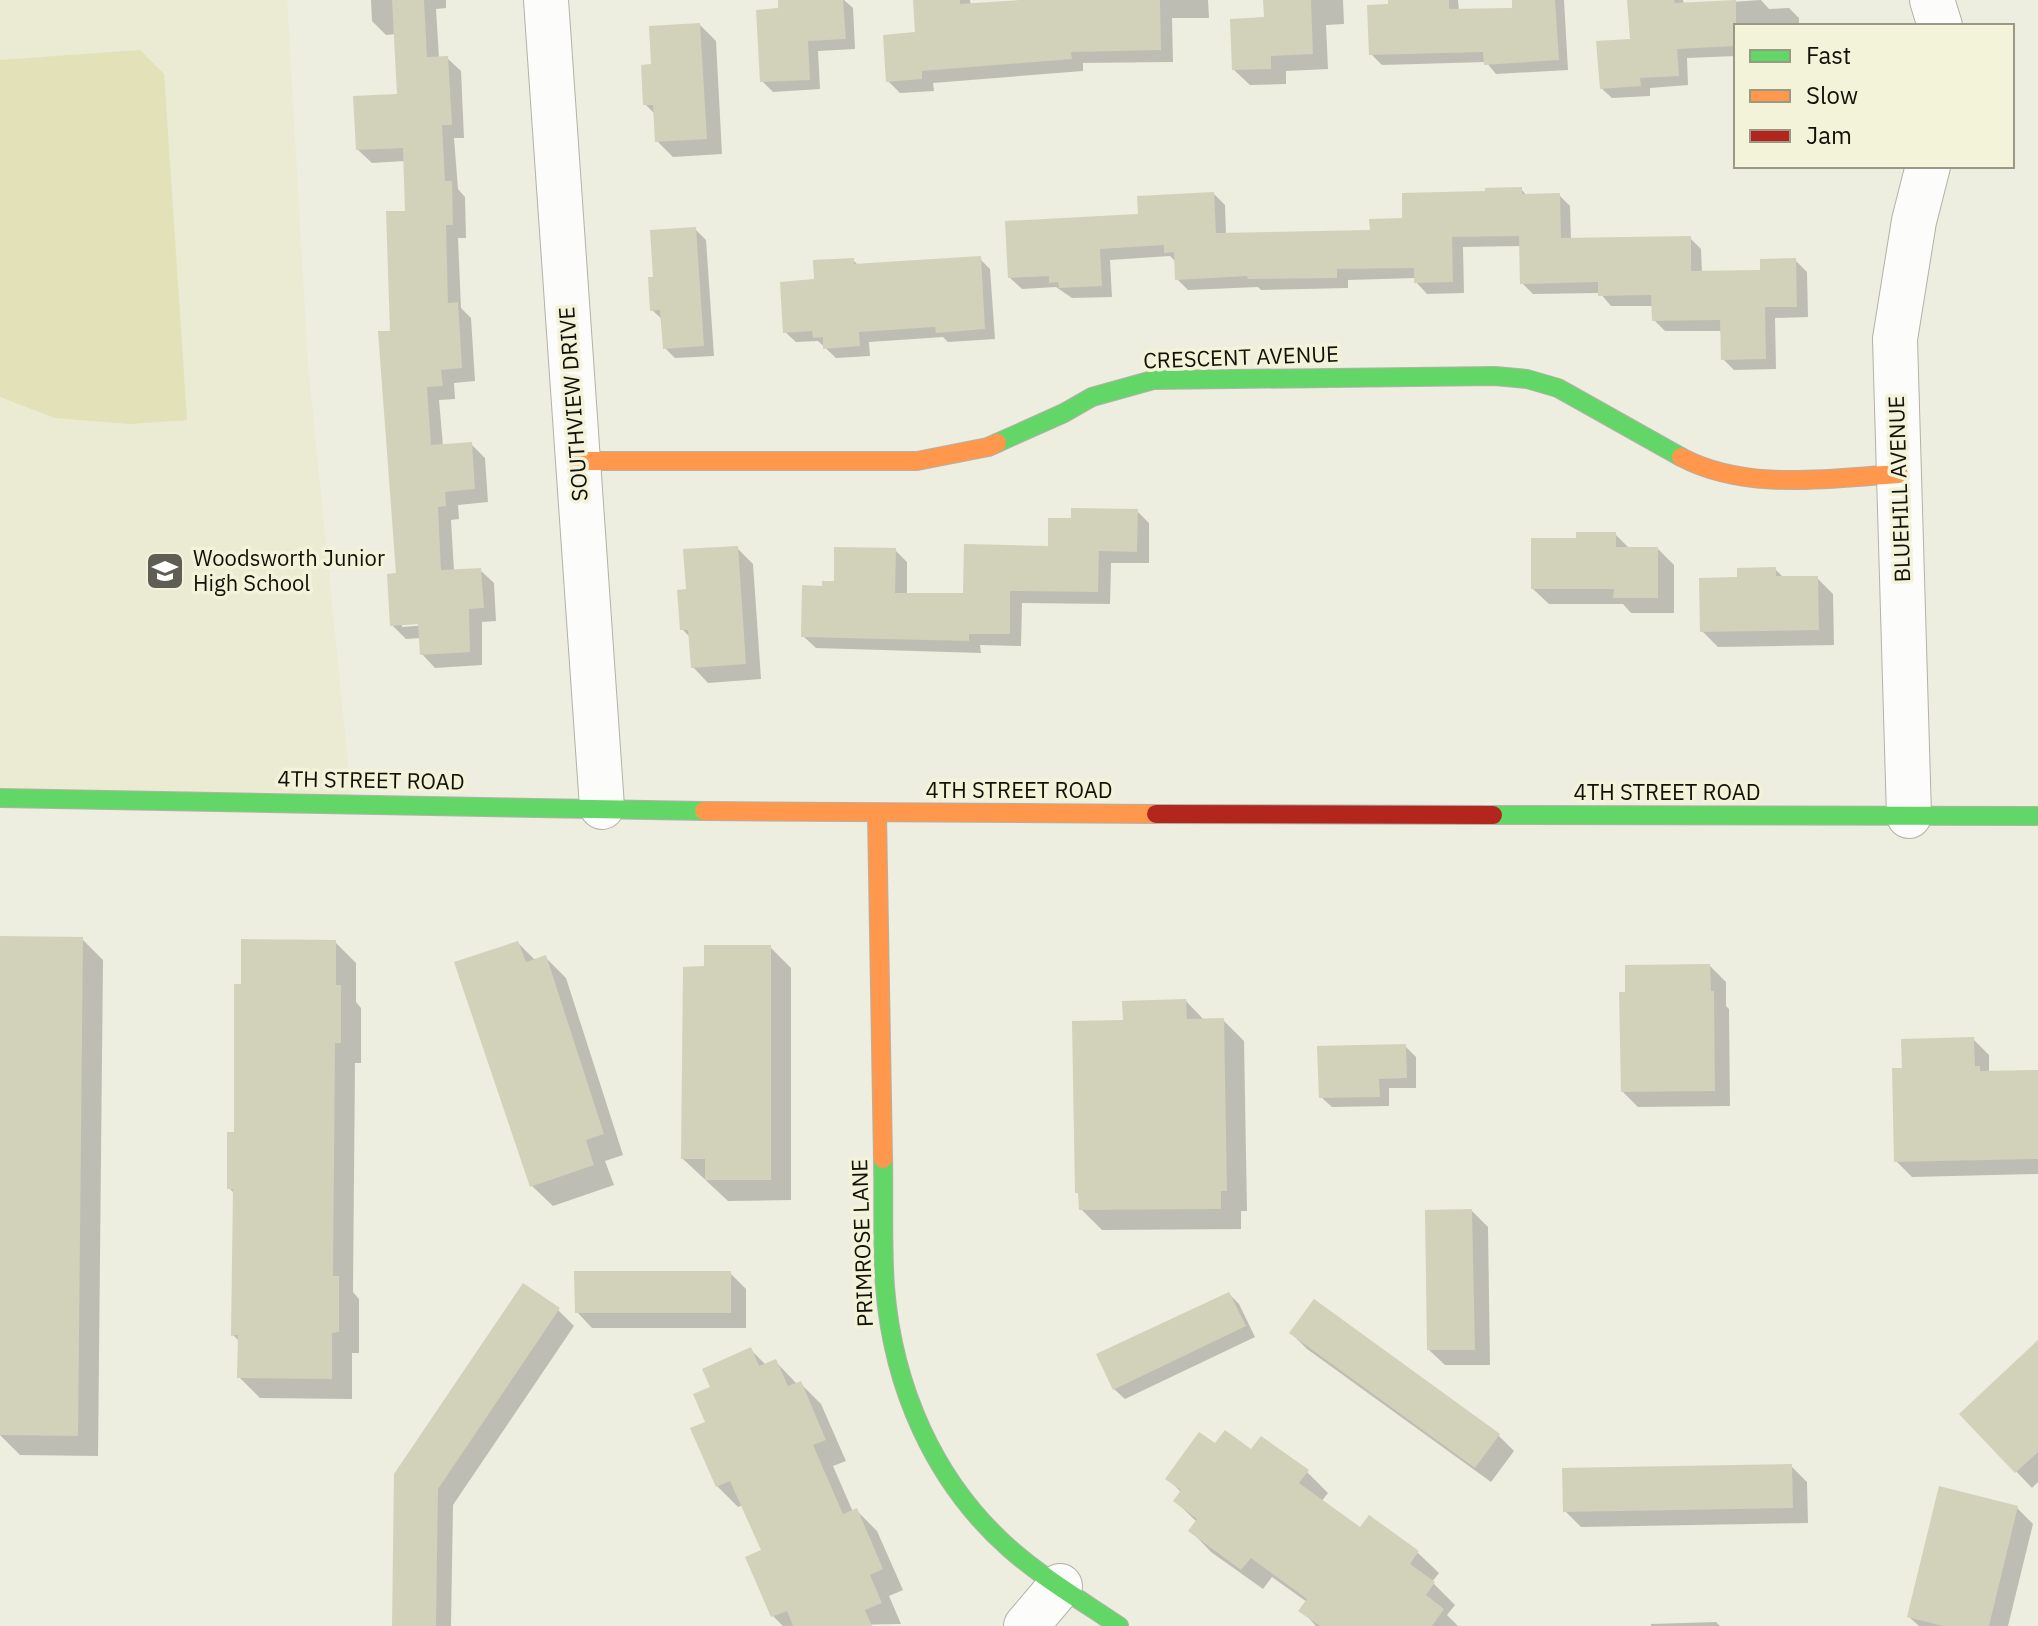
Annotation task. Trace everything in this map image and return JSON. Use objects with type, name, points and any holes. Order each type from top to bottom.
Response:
[{"type":"street","name":"SOUTHVIEW DRIVE","points":[[546,0],[602,807]]},
{"type":"street","points":[[1932,0],[1939,24]]},
{"type":"street","name":"BLUEHILL AVENUE","points":[[1909,816],[1895,339],[1914,221],[1927,168]]},
{"type":"street","name":"CRESCENT AVENUE","points":[[577,461],[917,461],[988,447],[1092,397],[1153,380],[1495,376],[1527,379],[1558,388],[1686,460],[1725,472],[1774,480],[1899,474]]},
{"type":"street","name":"4TH STREET ROAD","points":[[0,798],[877,814],[2038,816]]},
{"type":"street","name":"PRIMROSE LANE","points":[[877,814],[885,1285],[890,1335],[898,1372],[920,1431],[952,1485],[993,1533],[1060,1586],[1119,1626]]},
{"type":"street","points":[[1026,1626],[1060,1586]]},
{"type":"shaded area","name":"Woodsworth Junior High School","points":[[0,0],[287,0],[308,365],[352,803],[0,792]]},
{"type":"green space","points":[[140,50],[164,74],[187,420],[130,424],[55,418],[0,397],[0,60]]},
{"type":"building","points":[[392,0],[424,0],[427,57],[448,56],[452,125],[442,125],[445,181],[452,181],[453,225],[446,225],[448,303],[458,302],[462,368],[441,370],[443,386],[427,387],[431,445],[472,442],[475,489],[445,492],[446,506],[438,507],[441,570],[481,568],[484,608],[469,609],[470,652],[420,655],[418,624],[390,626],[387,574],[396,573],[378,331],[390,331],[386,211],[405,211],[403,148],[356,150],[353,96],[397,94]]},
{"type":"building","points":[[778,0],[843,0],[846,39],[808,41],[810,80],[760,82],[756,10],[778,8]]},
{"type":"building","points":[[913,0],[960,0],[960,4],[1023,0],[1160,0],[1161,50],[1071,52],[1072,59],[922,71],[922,79],[886,82],[883,35],[915,32]]},
{"type":"building","points":[[1263,0],[1311,0],[1313,54],[1271,56],[1271,69],[1232,70],[1230,19],[1264,17]]},
{"type":"building","points":[[1388,0],[1449,0],[1449,9],[1512,8],[1512,0],[1555,0],[1559,60],[1484,65],[1483,52],[1369,55],[1367,5],[1388,4]]},
{"type":"building","points":[[1627,0],[1674,0],[1675,3],[1736,0],[1734,46],[1677,49],[1679,76],[1640,78],[1641,86],[1600,89],[1596,41],[1630,39]]},
{"type":"building","points":[[700,23],[707,139],[655,142],[653,105],[643,105],[641,65],[651,64],[649,26]]},
{"type":"building","points":[[1522,187],[1522,194],[1560,193],[1561,238],[1691,236],[1691,271],[1760,270],[1760,259],[1796,258],[1797,307],[1765,307],[1766,359],[1721,360],[1720,320],[1652,321],[1651,295],[1598,296],[1598,282],[1520,284],[1519,236],[1452,237],[1453,282],[1414,283],[1414,268],[1337,269],[1337,278],[1248,279],[1247,276],[1175,280],[1174,252],[1164,253],[1164,245],[1100,249],[1102,286],[1059,288],[1058,282],[1049,283],[1049,276],[1008,278],[1005,221],[1138,214],[1137,196],[1214,192],[1216,233],[1370,230],[1369,219],[1402,218],[1402,193]]},
{"type":"building","points":[[696,227],[704,346],[663,349],[660,310],[650,311],[648,277],[653,277],[650,230]]},
{"type":"building","points":[[981,256],[985,329],[936,333],[935,327],[859,332],[860,346],[823,349],[823,337],[813,338],[812,331],[783,333],[780,282],[814,279],[813,260],[854,258],[854,264]]},
{"type":"building","points":[[1071,508],[1138,509],[1137,552],[1099,551],[1098,592],[1010,591],[1010,634],[969,634],[969,641],[801,637],[802,585],[822,586],[822,581],[834,581],[834,547],[896,548],[895,593],[963,593],[964,544],[1048,546],[1048,518],[1071,518]]},
{"type":"building","points":[[1576,532],[1616,532],[1616,547],[1658,547],[1658,598],[1613,598],[1614,589],[1531,589],[1531,538],[1576,538]]},
{"type":"building","points":[[738,546],[746,664],[691,668],[688,630],[680,630],[677,590],[686,589],[683,549]]},
{"type":"building","points":[[1776,567],[1776,576],[1818,576],[1819,630],[1700,632],[1699,578],[1737,577],[1737,568]]},
{"type":"building","points":[[0,936],[83,937],[78,1436],[0,1435]]},
{"type":"building","points":[[241,939],[336,940],[336,985],[341,985],[341,1043],[335,1043],[333,1276],[339,1276],[339,1332],[332,1333],[332,1379],[237,1378],[238,1335],[231,1336],[233,1189],[227,1189],[227,1132],[234,1132],[234,984],[241,984]]},
{"type":"building","points":[[518,941],[526,962],[546,955],[604,1134],[586,1140],[594,1165],[530,1187],[454,962]]},
{"type":"building","points":[[704,945],[771,945],[771,1180],[705,1180],[705,1159],[681,1159],[683,967],[704,966]]},
{"type":"building","points":[[1710,964],[1711,991],[1714,991],[1715,1091],[1621,1092],[1619,992],[1625,992],[1625,965]]},
{"type":"building","points":[[1186,999],[1187,1019],[1224,1018],[1227,1191],[1221,1191],[1221,1209],[1079,1210],[1078,1193],[1075,1193],[1072,1021],[1123,1020],[1122,1001]]},
{"type":"building","points":[[1974,1037],[1975,1066],[1980,1066],[1980,1071],[2038,1070],[2038,1159],[1894,1162],[1892,1068],[1902,1068],[1901,1039]]},
{"type":"building","points":[[1406,1044],[1407,1078],[1379,1079],[1380,1097],[1319,1098],[1317,1046]]},
{"type":"building","points":[[1472,1209],[1475,1350],[1427,1350],[1425,1210]]},
{"type":"building","points":[[574,1271],[731,1271],[731,1313],[575,1313]]},
{"type":"building","points":[[523,1283],[560,1308],[438,1489],[436,1626],[392,1626],[394,1474]]},
{"type":"building","points":[[1229,1292],[1246,1326],[1113,1390],[1096,1354]]},
{"type":"building","points":[[1314,1299],[1500,1434],[1475,1468],[1289,1333]]},
{"type":"building","points":[[2038,1340],[2038,1452],[2015,1473],[1959,1414]]},
{"type":"building","points":[[751,1347],[759,1366],[776,1359],[788,1386],[801,1381],[826,1440],[813,1445],[843,1514],[857,1508],[883,1569],[870,1575],[882,1603],[865,1610],[872,1626],[793,1626],[787,1611],[771,1617],[745,1557],[761,1550],[730,1481],[716,1487],[690,1428],[705,1422],[693,1394],[710,1387],[702,1369]]},
{"type":"building","points":[[1225,1430],[1251,1449],[1261,1436],[1309,1470],[1299,1483],[1360,1527],[1369,1515],[1419,1551],[1410,1564],[1435,1582],[1426,1595],[1444,1609],[1432,1626],[1320,1626],[1298,1611],[1307,1599],[1251,1558],[1241,1570],[1188,1531],[1197,1519],[1173,1501],[1181,1490],[1165,1479],[1199,1432],[1215,1443]]},
{"type":"building","points":[[1792,1464],[1793,1508],[1563,1512],[1562,1468]]},
{"type":"building","points":[[1939,1486],[2018,1506],[1989,1626],[1943,1626],[1907,1617]]},
{"type":"traffic: fast","points":[[997,443],[1092,397],[1153,380],[1495,376],[1527,379],[1558,388],[1681,457]]},
{"type":"traffic: fast","points":[[0,798],[704,811]]},
{"type":"traffic: fast","points":[[1493,815],[2038,816]]},
{"type":"traffic: fast","points":[[883,1159],[884,1271],[890,1324],[897,1361],[922,1430],[939,1463],[983,1523],[1036,1570],[1119,1626]]},
{"type":"traffic: slow","points":[[577,461],[917,461],[997,443]]},
{"type":"traffic: slow","points":[[1681,457],[1706,468],[1761,479],[1817,480],[1899,474]]},
{"type":"traffic: slow","points":[[704,811],[1156,814]]},
{"type":"traffic: slow","points":[[877,814],[883,1159]]},
{"type":"traffic: jam","points":[[1156,814],[1493,815]]},
{"type":"place","name":"Woodsworth Junior High School","points":[[165,571]]}]
